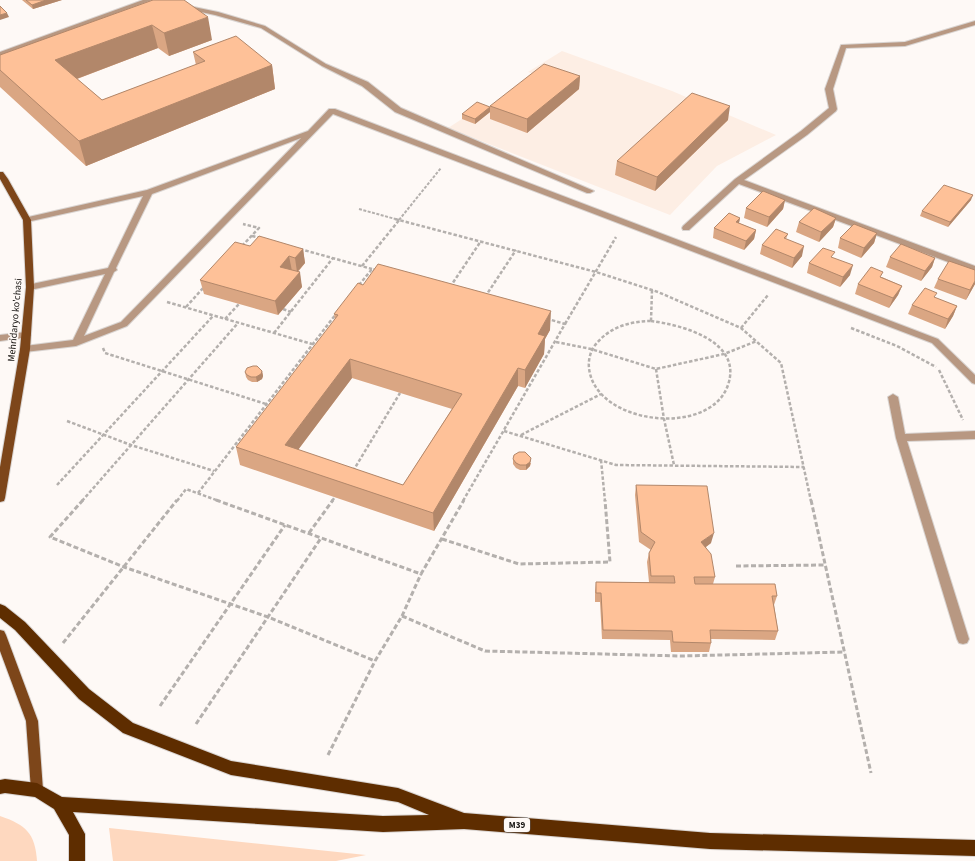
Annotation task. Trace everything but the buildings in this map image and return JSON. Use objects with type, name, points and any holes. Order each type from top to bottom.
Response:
[{"type":"highway","points":[[0,610],[20,626],[84,694],[128,728],[231,768],[398,795],[464,821]]},
{"type":"highway","points":[[0,787],[5,786],[37,790],[60,804],[77,834],[77,861]]},
{"type":"highway","name":"M39","points":[[60,804],[383,824],[464,821],[710,841],[975,848]]},
{"type":"main road","name":"Мehridaryo ko'chasi","points":[[0,174],[27,220],[30,288],[25,349],[0,498]]},
{"type":"main road","points":[[0,635],[32,721],[37,790]]},
{"type":"street","points":[[0,54],[146,1],[158,4]]},
{"type":"street","points":[[180,6],[216,13],[262,26],[324,65],[365,84],[398,110],[590,191]]},
{"type":"street","points":[[686,228],[738,181],[804,133],[833,109],[829,89],[843,46],[905,44],[975,23]]},
{"type":"street","points":[[25,349],[76,343],[124,324],[332,111],[935,341],[975,381]]},
{"type":"street","points":[[27,220],[149,192],[312,132]]},
{"type":"street","points":[[738,181],[975,269]]},
{"type":"street","points":[[76,343],[149,192]]},
{"type":"street","points":[[30,288],[112,270]]},
{"type":"street","points":[[0,338],[26,335]]},
{"type":"street","points":[[893,397],[901,438],[963,639]]},
{"type":"street","points":[[901,438],[973,436]]},
{"type":"path","points":[[362,266],[442,167],[434,164]]},
{"type":"path","points":[[359,209],[596,272],[652,290],[741,328],[781,363],[871,773]]},
{"type":"path","points":[[225,219],[259,228],[242,246]]},
{"type":"path","points":[[252,236],[267,240]]},
{"type":"path","points":[[328,755],[375,661],[402,616],[421,574],[617,236]]},
{"type":"path","points":[[448,290],[481,241]]},
{"type":"path","points":[[296,248],[380,271]]},
{"type":"path","points":[[483,301],[516,250]]},
{"type":"path","points":[[274,333],[333,258]]},
{"type":"path","points":[[358,286],[372,269]]},
{"type":"path","points":[[186,307],[206,285]]},
{"type":"path","points":[[651,321],[652,290]]},
{"type":"path","points":[[741,328],[768,295],[761,292]]},
{"type":"path","points":[[148,298],[186,307],[312,344]]},
{"type":"path","points":[[225,319],[239,304]]},
{"type":"path","points":[[283,309],[291,312]]},
{"type":"path","points":[[198,493],[337,313]]},
{"type":"path","points":[[57,485],[213,316]]},
{"type":"path","points":[[543,318],[565,324]]},
{"type":"path","points":[[651,321],[669,322],[691,329],[714,343],[724,354],[729,367],[729,380],[724,393],[715,404],[700,412],[683,417],[664,419],[646,417],[628,412],[613,404],[601,394],[593,383],[588,372],[588,360],[591,349],[598,340],[621,326],[651,321]]},
{"type":"path","points":[[238,323],[50,537],[124,566],[268,617],[375,661]]},
{"type":"path","points":[[329,323],[335,324]]},
{"type":"path","points":[[847,326],[897,346],[938,368],[973,436]]},
{"type":"path","points":[[98,334],[105,353],[266,404]]},
{"type":"path","points":[[556,342],[591,349],[656,369],[724,354],[757,341]]},
{"type":"path","points":[[541,359],[545,360]]},
{"type":"path","points":[[656,369],[664,419],[674,465]]},
{"type":"path","points":[[530,379],[534,380]]},
{"type":"path","points":[[350,477],[400,393]]},
{"type":"path","points":[[520,436],[601,394]]},
{"type":"path","points":[[67,421],[132,445],[214,471]]},
{"type":"path","points":[[504,431],[616,465],[804,467]]},
{"type":"path","points":[[442,539],[519,564],[610,562],[601,460]]},
{"type":"path","points":[[63,643],[186,489],[421,574]]},
{"type":"path","points":[[309,533],[335,497]]},
{"type":"path","points":[[160,706],[285,524]]},
{"type":"path","points":[[196,724],[322,538]]},
{"type":"path","points":[[736,566],[826,565]]},
{"type":"path","points":[[402,616],[485,651],[680,656],[845,652]]},
{"type":"shaded area","points":[[562,51],[672,91],[776,135],[717,166],[670,215],[448,128],[462,119],[490,112],[497,114],[543,77],[528,72]]},
{"type":"shaded area","points":[[0,816],[9,819],[28,831],[34,843],[37,861],[0,861]]},
{"type":"shaded area","points":[[109,828],[366,855],[336,861],[113,861]]}]
